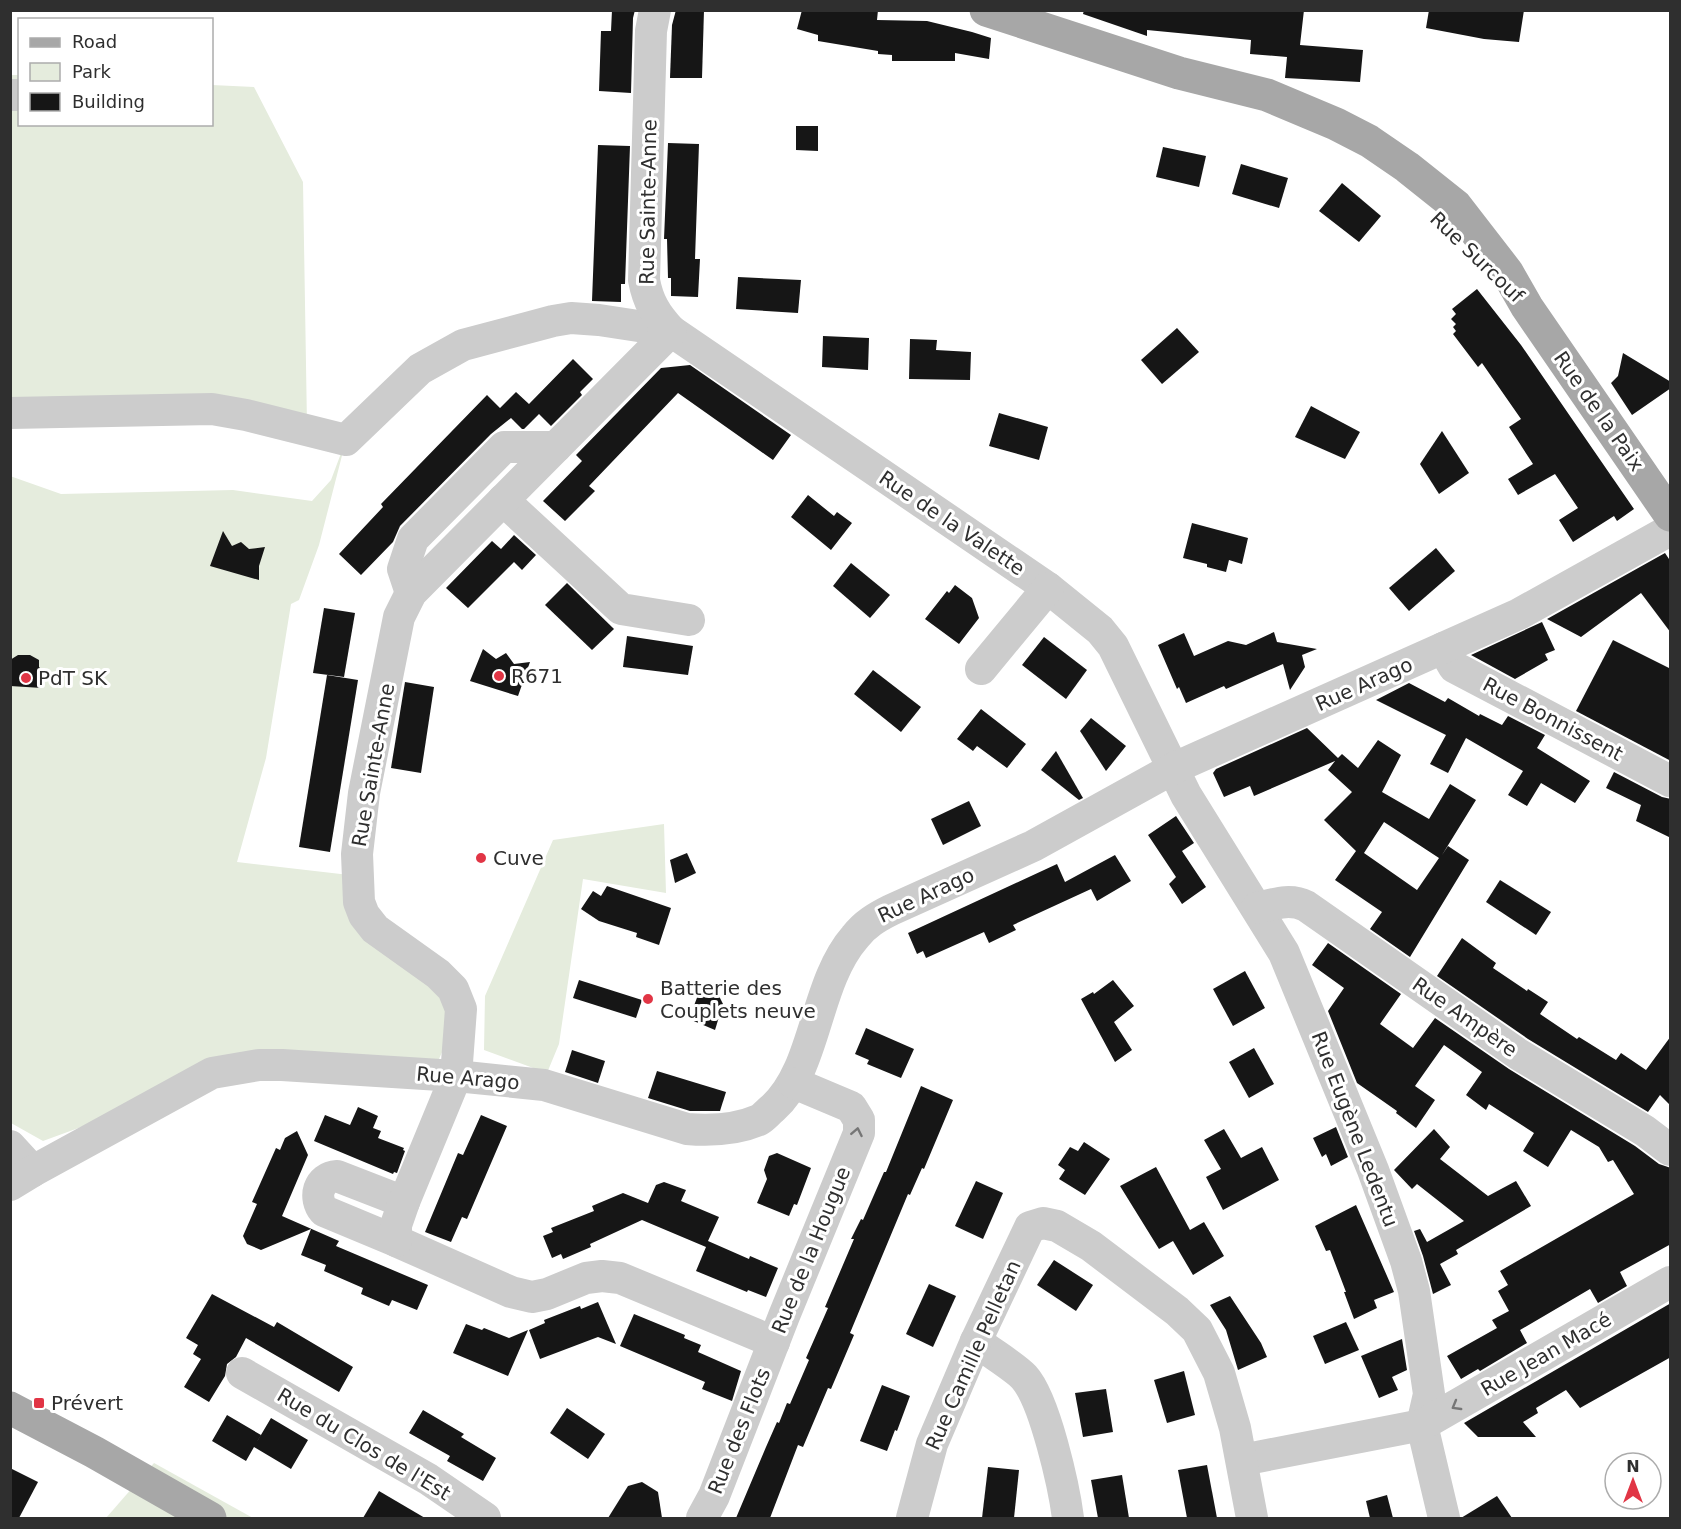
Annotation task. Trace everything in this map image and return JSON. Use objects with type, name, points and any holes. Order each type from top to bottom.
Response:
[{"type":"main road","name":"Rue Surcouf","points":[[986,10],[1179,73],[1267,95],[1336,124],[1369,141],[1407,167],[1456,206],[1507,272],[1527,307]]},
{"type":"main road","name":"Rue de la Paix","points":[[1527,307],[1671,515]]},
{"type":"main road","points":[[10,1408],[94,1452],[210,1518]]},
{"type":"street","name":"Rue Sainte-Anne","points":[[456,1076],[461,1009],[453,989],[438,974],[375,930],[364,915],[359,902],[357,854],[364,793],[399,617],[411,592],[671,331],[652,308],[644,280],[651,31],[655,10]]},
{"type":"street","points":[[10,413],[212,409],[246,415],[346,440],[420,369],[463,345],[571,318],[671,331]]},
{"type":"street","name":"Rue de la Valette","points":[[671,331],[1048,588],[1087,618],[1113,646],[1174,768]]},
{"type":"street","points":[[411,592],[404,568],[413,539],[504,447],[556,447]]},
{"type":"street","points":[[503,500],[621,609],[689,620]]},
{"type":"street","name":"Rue Arago","points":[[22,1178],[212,1073],[259,1065],[456,1076],[544,1085],[687,1129],[711,1131],[733,1128],[760,1119],[779,1102],[794,1083],[840,958],[853,938],[869,922],[1033,846],[1174,768],[1519,615],[1671,530]]},
{"type":"street","points":[[981,669],[1048,588]]},
{"type":"street","name":"Rue Bonnissent","points":[[1443,648],[1454,667],[1671,781]]},
{"type":"street","name":"Rue Eugène Ledentu","points":[[1174,768],[1186,795],[1284,953],[1373,1170],[1406,1261],[1414,1291],[1429,1394],[1422,1425],[1444,1518]]},
{"type":"street","name":"Rue Ampère","points":[[1257,908],[1298,901],[1518,1054],[1645,1131],[1671,1150]]},
{"type":"street","points":[[396,1241],[396,1225],[404,1202],[456,1076]]},
{"type":"street","name":"Rue de la Hougue","points":[[404,1202],[337,1176],[329,1177],[322,1182],[317,1197],[318,1204],[324,1211],[512,1292],[532,1297],[547,1294],[586,1278],[602,1276],[620,1278],[774,1342],[859,1133],[860,1120],[851,1107],[794,1083]]},
{"type":"street","points":[[10,1146],[22,1178]]},
{"type":"street","name":"Rue Camille Pelletan","points":[[912,1518],[932,1444],[976,1341],[1030,1227],[1043,1223],[1058,1226],[1090,1246],[1177,1311],[1197,1330],[1219,1373],[1242,1460]]},
{"type":"street","name":"Rue Jean Macé","points":[[1242,1460],[1422,1425],[1671,1282]]},
{"type":"street","points":[[976,1341],[1024,1377],[1035,1398],[1050,1436],[1068,1518]]},
{"type":"street","name":"Rue des Flots","points":[[702,1518],[714,1496],[774,1342]]},
{"type":"street","name":"Rue du Clos de l'Est","points":[[242,1373],[428,1479],[485,1518]]},
{"type":"street","points":[[1242,1460],[1252,1518]]},
{"type":"green space","points":[[10,75],[18,75],[18,126],[213,126],[213,85],[254,87],[303,182],[307,425],[11,406]]},
{"type":"green space","points":[[346,440],[319,545],[299,600],[291,604],[266,758],[237,862],[358,876],[359,902],[461,1009],[439,1059],[354,1068],[282,1065],[174,1093],[43,1141],[11,1123],[10,476],[61,494],[233,490],[312,501],[331,480]]},
{"type":"green space","points":[[664,824],[666,893],[583,879],[559,1044],[547,1073],[484,1050],[485,996],[553,840]]},
{"type":"green space","points":[[154,1463],[253,1518],[106,1518]]},
{"type":"building","points":[[612,10],[635,10],[631,93],[599,91],[601,31],[611,31]]},
{"type":"building","points":[[676,10],[704,10],[702,78],[670,78],[672,25]]},
{"type":"building","points":[[802,10],[878,10],[877,20],[927,21],[972,32],[991,38],[989,59],[955,53],[955,61],[892,61],[892,55],[878,54],[878,51],[818,41],[818,35],[797,29]]},
{"type":"building","points":[[1084,10],[1304,10],[1300,45],[1363,50],[1360,82],[1285,78],[1287,57],[1250,54],[1251,40],[1147,30],[1147,36],[1083,14]]},
{"type":"building","points":[[1429,10],[1524,10],[1519,42],[1484,39],[1426,28]]},
{"type":"building","points":[[796,126],[818,126],[818,151],[796,150]]},
{"type":"building","points":[[668,143],[699,144],[695,259],[700,259],[698,297],[671,296],[667,239],[664,239]]},
{"type":"building","points":[[598,145],[630,146],[625,284],[621,284],[621,302],[592,301]]},
{"type":"building","points":[[1163,147],[1206,156],[1199,187],[1156,177]]},
{"type":"building","points":[[1241,164],[1288,178],[1279,208],[1232,194]]},
{"type":"building","points":[[1342,183],[1381,216],[1359,242],[1319,211]]},
{"type":"building","points":[[738,277],[801,280],[798,313],[736,309]]},
{"type":"building","points":[[1477,289],[1521,345],[1634,509],[1617,521],[1614,516],[1573,542],[1559,520],[1578,508],[1555,474],[1518,495],[1508,479],[1533,464],[1509,427],[1521,419],[1482,363],[1478,367],[1453,334],[1456,331],[1453,327],[1456,324],[1451,319],[1456,314],[1452,309]]},
{"type":"building","points":[[1177,328],[1199,352],[1162,384],[1141,360]]},
{"type":"building","points":[[823,336],[869,338],[868,370],[822,367]]},
{"type":"building","points":[[910,339],[937,340],[936,350],[971,352],[970,380],[909,379]]},
{"type":"building","points":[[1623,353],[1671,382],[1671,388],[1632,415],[1611,383],[1618,376]]},
{"type":"building","points":[[573,359],[593,379],[580,392],[582,395],[551,426],[539,414],[524,429],[511,418],[491,434],[400,526],[393,542],[361,575],[339,554],[383,507],[381,504],[487,395],[500,408],[516,392],[529,404]]},
{"type":"building","points":[[690,365],[791,435],[773,460],[678,393],[589,486],[595,491],[565,521],[543,501],[582,461],[576,455],[661,368]]},
{"type":"building","points":[[1311,406],[1360,432],[1345,459],[1295,437]]},
{"type":"building","points":[[999,413],[1048,427],[1039,460],[989,446]]},
{"type":"building","points":[[1442,431],[1469,473],[1439,494],[1420,464]]},
{"type":"building","points":[[808,495],[834,516],[837,512],[852,523],[831,550],[791,517]]},
{"type":"building","points":[[1192,523],[1248,538],[1242,564],[1229,560],[1226,572],[1183,558]]},
{"type":"building","points":[[223,531],[232,546],[241,542],[249,549],[265,547],[259,566],[259,580],[210,566]]},
{"type":"building","points":[[514,535],[536,555],[522,570],[514,562],[468,608],[446,588],[492,541],[501,549]]},
{"type":"building","points":[[1436,548],[1455,571],[1409,611],[1389,588]]},
{"type":"building","points":[[1665,553],[1671,562],[1671,633],[1641,593],[1581,637],[1547,619]]},
{"type":"building","points":[[851,563],[890,595],[870,618],[833,586]]},
{"type":"building","points":[[567,583],[614,629],[592,650],[545,605]]},
{"type":"building","points":[[955,585],[972,598],[979,618],[959,644],[925,619],[947,591],[949,593]]},
{"type":"building","points":[[324,608],[355,613],[344,677],[313,673]]},
{"type":"building","points":[[1542,622],[1555,650],[1545,654],[1548,660],[1515,679],[1471,655]]},
{"type":"building","points":[[1274,632],[1277,642],[1317,649],[1302,655],[1305,667],[1290,690],[1283,664],[1226,689],[1224,686],[1186,703],[1179,687],[1177,689],[1158,645],[1184,633],[1194,656],[1228,641],[1246,645]]},
{"type":"building","points":[[627,636],[693,646],[688,675],[623,667]]},
{"type":"building","points":[[1044,637],[1087,670],[1066,699],[1022,665]]},
{"type":"building","points":[[1613,640],[1671,669],[1671,761],[1576,711]]},
{"type":"building","name":"R671","points":[[483,649],[496,659],[506,653],[514,664],[530,662],[518,696],[470,681]]},
{"type":"building","name":"PdT SK","points":[[18,655],[30,655],[39,660],[39,667],[42,670],[42,688],[10,686],[10,660]]},
{"type":"building","points":[[873,670],[921,707],[901,732],[854,694]]},
{"type":"building","points":[[327,675],[358,680],[330,852],[299,847]]},
{"type":"building","points":[[405,682],[434,687],[421,773],[391,768]]},
{"type":"building","points":[[1409,683],[1445,702],[1448,698],[1479,716],[1480,714],[1502,725],[1508,716],[1545,735],[1537,748],[1590,781],[1575,803],[1541,783],[1527,806],[1508,795],[1523,771],[1466,738],[1448,773],[1430,764],[1446,735],[1376,700]]},
{"type":"building","points":[[981,709],[1026,744],[1007,768],[977,746],[973,751],[957,739]]},
{"type":"building","points":[[1091,718],[1126,746],[1106,771],[1080,731]]},
{"type":"building","points":[[1307,728],[1338,758],[1342,754],[1358,768],[1378,740],[1401,755],[1382,792],[1429,819],[1450,784],[1476,800],[1442,855],[1448,846],[1469,860],[1410,957],[1370,929],[1382,912],[1335,880],[1356,851],[1324,820],[1352,792],[1328,770],[1335,761],[1254,796],[1250,786],[1224,797],[1213,773],[1216,769]],"holes":[[[1384,822],[1439,858],[1417,890],[1364,853]]]},
{"type":"building","points":[[1056,751],[1083,798],[1079,800],[1041,770]]},
{"type":"building","points":[[1614,772],[1662,797],[1671,799],[1671,838],[1636,821],[1641,805],[1606,788]]},
{"type":"building","points":[[969,801],[981,826],[943,845],[931,819]]},
{"type":"building","points":[[1176,816],[1194,843],[1182,851],[1206,887],[1182,904],[1169,884],[1176,877],[1148,835]]},
{"type":"building","points":[[687,853],[696,873],[675,883],[670,860]]},
{"type":"building","points":[[1115,855],[1131,881],[1097,901],[1091,889],[1013,925],[1016,930],[989,943],[984,932],[926,958],[923,951],[917,954],[908,933],[1057,864],[1065,882]]},
{"type":"building","points":[[1500,880],[1551,912],[1536,935],[1486,902]]},
{"type":"building","points":[[607,886],[671,908],[659,945],[636,937],[637,933],[599,921],[581,909],[593,891],[601,896]]},
{"type":"building","points":[[1462,938],[1496,963],[1493,968],[1548,1002],[1540,1014],[1577,1039],[1579,1037],[1616,1060],[1621,1053],[1646,1070],[1671,1036],[1671,1106],[1660,1095],[1648,1112],[1528,1039],[1437,976]]},
{"type":"building","points":[[1328,943],[1401,994],[1380,1024],[1413,1048],[1435,1018],[1509,1069],[1635,1146],[1659,1164],[1671,1168],[1671,1244],[1620,1272],[1627,1286],[1598,1303],[1590,1289],[1520,1330],[1527,1343],[1480,1371],[1478,1369],[1461,1379],[1447,1356],[1497,1328],[1492,1320],[1509,1311],[1498,1291],[1508,1285],[1500,1271],[1634,1194],[1613,1160],[1608,1162],[1599,1147],[1571,1130],[1548,1167],[1523,1151],[1534,1133],[1489,1104],[1486,1110],[1466,1095],[1482,1072],[1444,1045],[1415,1086],[1435,1100],[1416,1128],[1396,1113],[1397,1111],[1357,1083],[1328,1011],[1344,988],[1312,965]]},
{"type":"building","points":[[1245,971],[1265,1008],[1233,1026],[1213,989]]},
{"type":"building","points":[[579,980],[642,1000],[636,1018],[573,998]]},
{"type":"building","points":[[1113,980],[1134,1006],[1114,1022],[1132,1050],[1115,1062],[1081,999],[1093,992],[1094,994]]},
{"type":"building","points":[[708,992],[718,994],[723,1004],[715,1030],[689,1019],[698,995]]},
{"type":"building","points":[[866,1028],[914,1049],[901,1078],[867,1064],[869,1060],[855,1054]]},
{"type":"building","points":[[1254,1048],[1274,1084],[1249,1098],[1229,1062]]},
{"type":"building","points":[[572,1050],[605,1061],[598,1083],[565,1072]]},
{"type":"building","points":[[657,1071],[726,1092],[720,1111],[690,1111],[648,1098]]},
{"type":"building","points":[[921,1086],[953,1100],[924,1169],[922,1168],[910,1195],[908,1194],[850,1333],[854,1335],[831,1389],[828,1388],[803,1447],[798,1445],[770,1518],[736,1518],[777,1422],[779,1423],[787,1403],[790,1404],[809,1360],[806,1358],[854,1239],[851,1239],[861,1219],[863,1220],[884,1172],[886,1172]]},
{"type":"building","points":[[358,1107],[378,1116],[373,1128],[381,1131],[378,1138],[404,1148],[397,1173],[393,1174],[314,1141],[325,1115],[350,1125]]},
{"type":"building","points":[[481,1115],[507,1126],[467,1219],[462,1217],[451,1242],[425,1232],[458,1153],[463,1155]]},
{"type":"building","points":[[1336,1127],[1348,1157],[1331,1166],[1326,1154],[1322,1157],[1313,1138]]},
{"type":"building","points":[[1224,1129],[1241,1158],[1262,1147],[1279,1180],[1223,1210],[1206,1177],[1221,1169],[1204,1140]]},
{"type":"building","points":[[1434,1129],[1450,1147],[1440,1159],[1488,1196],[1516,1181],[1531,1206],[1456,1250],[1458,1254],[1440,1264],[1451,1285],[1433,1294],[1414,1231],[1420,1229],[1427,1242],[1464,1221],[1417,1184],[1412,1189],[1394,1170]]},
{"type":"building","points":[[297,1131],[308,1155],[282,1216],[339,1241],[336,1246],[428,1285],[417,1310],[392,1300],[389,1306],[361,1294],[363,1288],[324,1271],[326,1265],[301,1255],[311,1229],[261,1250],[247,1244],[243,1236],[257,1204],[252,1202],[276,1148],[280,1150],[285,1138]]},
{"type":"building","points":[[1084,1142],[1110,1159],[1085,1195],[1059,1179],[1065,1170],[1058,1165],[1070,1147],[1078,1151]]},
{"type":"building","points":[[777,1153],[811,1168],[797,1205],[794,1204],[789,1216],[757,1203],[767,1179],[764,1170],[769,1156]]},
{"type":"building","points":[[1156,1167],[1190,1230],[1204,1222],[1224,1256],[1193,1275],[1173,1241],[1159,1249],[1120,1186]]},
{"type":"building","points":[[976,1181],[1003,1193],[983,1239],[955,1226]]},
{"type":"building","points":[[664,1182],[686,1190],[681,1201],[719,1217],[708,1241],[749,1259],[750,1256],[778,1268],[766,1297],[748,1290],[747,1292],[696,1271],[706,1247],[642,1220],[563,1259],[561,1254],[552,1258],[543,1236],[553,1232],[551,1228],[594,1211],[592,1206],[623,1193],[648,1203],[656,1185]]},
{"type":"building","points":[[1356,1205],[1394,1292],[1374,1300],[1377,1308],[1354,1319],[1330,1250],[1326,1251],[1315,1226]]},
{"type":"building","points":[[1054,1260],[1093,1285],[1076,1311],[1037,1285]]},
{"type":"building","points":[[929,1284],[956,1296],[933,1347],[906,1334]]},
{"type":"building","points":[[212,1294],[274,1327],[277,1322],[353,1367],[339,1392],[246,1338],[236,1357],[227,1364],[225,1376],[209,1402],[184,1387],[201,1359],[193,1354],[198,1345],[186,1338]]},
{"type":"building","points":[[1230,1296],[1261,1343],[1267,1357],[1238,1370],[1226,1330],[1210,1305]]},
{"type":"building","points":[[598,1302],[616,1344],[598,1337],[540,1359],[529,1330],[545,1323],[544,1320],[580,1306],[581,1309]]},
{"type":"building","points":[[1671,1303],[1671,1357],[1580,1408],[1566,1390],[1536,1408],[1538,1413],[1523,1422],[1536,1437],[1478,1437],[1464,1423]]},
{"type":"building","points":[[634,1314],[685,1335],[684,1338],[701,1345],[698,1352],[741,1371],[732,1401],[702,1389],[705,1382],[620,1346]]},
{"type":"building","points":[[1346,1322],[1359,1350],[1325,1364],[1313,1336]]},
{"type":"building","points":[[466,1324],[509,1338],[528,1330],[508,1376],[453,1353]]},
{"type":"building","points":[[1402,1339],[1407,1370],[1392,1377],[1398,1390],[1379,1398],[1361,1356]]},
{"type":"building","points":[[1184,1371],[1195,1415],[1167,1423],[1154,1380]]},
{"type":"building","points":[[882,1385],[910,1396],[887,1451],[860,1441]]},
{"type":"building","points":[[1106,1389],[1113,1432],[1083,1437],[1075,1393]]},
{"type":"building","points":[[567,1408],[605,1434],[588,1459],[550,1433]]},
{"type":"building","points":[[423,1410],[464,1434],[461,1437],[496,1458],[483,1481],[447,1461],[450,1456],[409,1433]]},
{"type":"building","points":[[227,1415],[261,1435],[271,1418],[308,1440],[291,1469],[254,1447],[246,1461],[212,1441]]},
{"type":"building","points":[[1207,1465],[1217,1518],[1187,1518],[1178,1470]]},
{"type":"building","points":[[988,1467],[1019,1470],[1014,1518],[982,1518]]},
{"type":"building","points":[[10,1468],[38,1482],[19,1518],[10,1518]]},
{"type":"building","points":[[1122,1475],[1129,1518],[1098,1518],[1091,1480]]},
{"type":"building","points":[[642,1482],[658,1492],[662,1518],[608,1518],[628,1486]]},
{"type":"building","points":[[379,1491],[425,1518],[363,1518]]},
{"type":"building","points":[[1387,1495],[1393,1518],[1370,1518],[1366,1501]]},
{"type":"building","points":[[1497,1496],[1512,1518],[1461,1518]]},
{"type":"place","name":"R671","points":[[499,676]]},
{"type":"place","name":"PdT SK","points":[[26,678]]},
{"type":"place","name":"Cuve","points":[[481,858]]},
{"type":"place","name":"Batterie des Couplets neuve","points":[[648,999]]},
{"type":"place","name":"Prévert","points":[[39,1403]]}]
